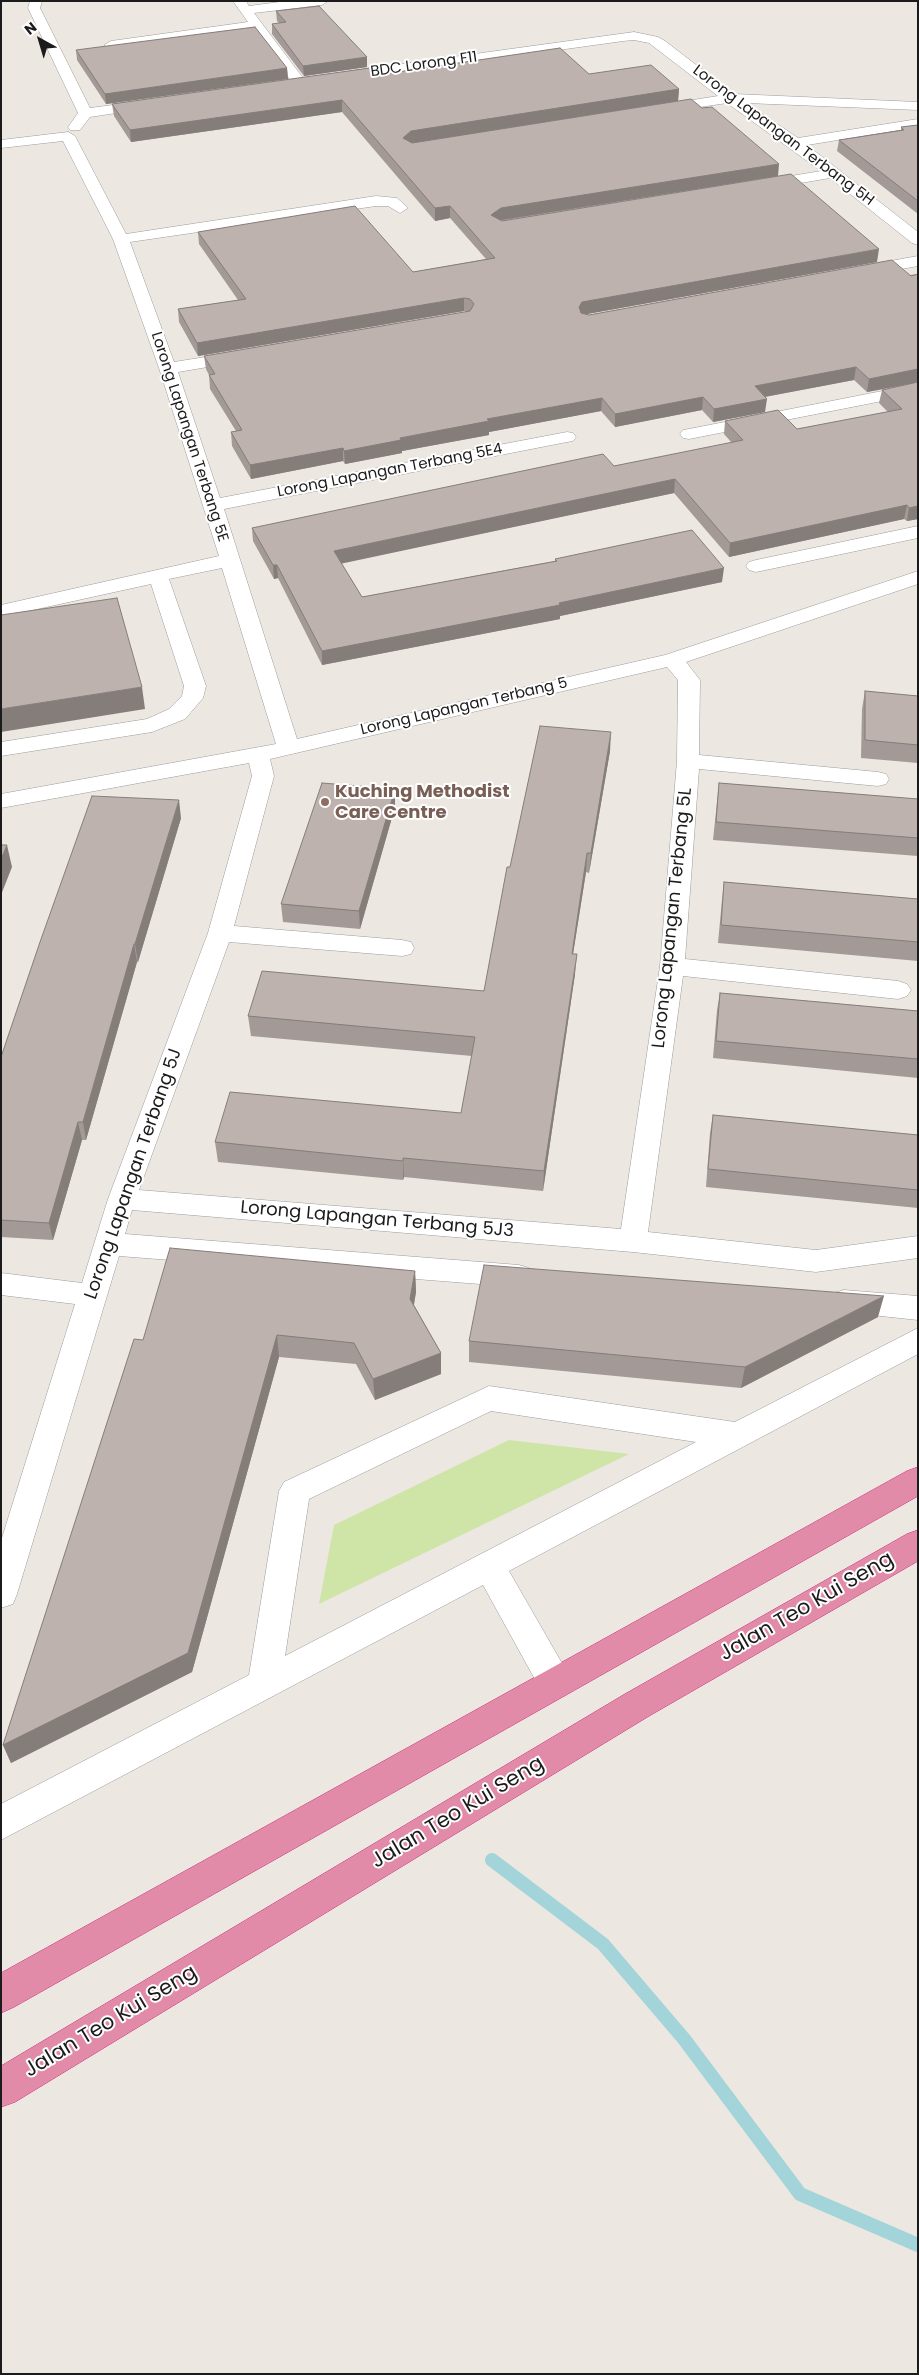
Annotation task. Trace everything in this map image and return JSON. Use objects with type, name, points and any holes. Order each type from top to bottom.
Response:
[{"type":"highway","points":[[1,1994],[918,1480]]},
{"type":"highway","name":"Jalan Teo Kui Seng","points":[[1,2088],[637,1705],[918,1544]]},
{"type":"street","points":[[36,1],[34,8],[85,113]]},
{"type":"street","points":[[242,6],[322,1]]},
{"type":"street","points":[[242,6],[255,25],[304,82],[280,85]]},
{"type":"street","points":[[111,45],[255,25]]},
{"type":"street","name":"BDC Lorong F11","points":[[328,78],[623,36],[644,38]]},
{"type":"street","name":"Lorong Lapangan Terbang 5H","points":[[644,38],[660,44],[730,98],[795,143],[918,240]]},
{"type":"street","points":[[644,112],[730,98],[918,106]]},
{"type":"street","points":[[1,144],[68,136],[85,113],[163,102]]},
{"type":"street","points":[[795,143],[918,123]]},
{"type":"street","name":"Lorong Lapangan Terbang 5E","points":[[68,136],[121,239],[168,368],[213,504],[288,748]]},
{"type":"street","points":[[745,188],[833,173]]},
{"type":"street","points":[[121,239],[376,201],[392,201],[400,208]]},
{"type":"street","points":[[896,221],[918,218]]},
{"type":"street","points":[[850,274],[918,262]]},
{"type":"street","points":[[168,368],[263,352]]},
{"type":"street","points":[[689,434],[918,389]]},
{"type":"street","name":"Lorong Lapangan Terbang 5E4","points":[[213,504],[567,437]]},
{"type":"street","points":[[756,566],[918,532]]},
{"type":"street","points":[[1,611],[161,583],[232,568]]},
{"type":"street","name":"Lorong Lapangan Terbang 5","points":[[1,801],[258,756],[671,660],[918,577]]},
{"type":"street","points":[[1,749],[152,725],[178,714],[192,698],[195,686],[161,583]]},
{"type":"street","name":"Lorong Lapangan Terbang 5L","points":[[633,1241],[672,966],[688,761],[689,680],[683,670],[671,660]]},
{"type":"street","name":"Lorong Lapangan Terbang 5J","points":[[1,1594],[107,1244],[220,933],[263,776],[258,756]]},
{"type":"street","points":[[688,761],[878,779]]},
{"type":"street","points":[[220,933],[402,948]]},
{"type":"street","points":[[672,966],[898,990]]},
{"type":"street","name":"Lorong Lapangan Terbang 5J3","points":[[122,1199],[633,1241],[816,1261],[918,1247]]},
{"type":"street","points":[[107,1244],[541,1278]]},
{"type":"street","points":[[1,1284],[91,1296]]},
{"type":"street","points":[[817,1299],[915,1307],[918,1309]]},
{"type":"street","points":[[1,1823],[918,1340]]},
{"type":"street","points":[[264,1684],[295,1491],[489,1398],[737,1436]]},
{"type":"street","points":[[489,1566],[555,1683]]},
{"type":"green space","points":[[509,1440],[629,1454],[319,1604],[334,1525]]},
{"type":"building","points":[[319,6],[367,57],[303,66],[272,24],[286,22],[276,11]]},
{"type":"building","points":[[255,27],[287,68],[105,94],[76,50]]},
{"type":"building","points":[[560,48],[589,74],[651,65],[679,89],[411,131],[403,138],[412,143],[691,99],[702,108],[712,107],[779,164],[501,208],[491,215],[502,221],[791,174],[879,249],[582,302],[579,307],[581,313],[589,315],[892,260],[911,276],[918,274],[918,369],[869,379],[856,367],[755,386],[767,399],[714,409],[703,397],[615,414],[602,398],[487,419],[489,421],[344,451],[343,448],[250,465],[231,432],[242,430],[209,375],[215,374],[204,356],[470,311],[474,304],[470,299],[464,298],[197,343],[178,309],[246,299],[198,232],[355,206],[413,272],[495,258],[450,206],[435,208],[342,100],[130,130],[112,104],[377,67],[384,74]]},
{"type":"building","points":[[918,125],[918,201],[839,140],[904,130],[901,127]]},
{"type":"building","points":[[918,382],[918,506],[909,508],[907,505],[730,543],[675,479],[334,551],[362,597],[557,561],[555,559],[692,530],[724,568],[559,603],[560,605],[322,651],[277,565],[273,565],[252,528],[603,454],[614,466],[743,440],[725,421],[778,410],[797,429],[902,409],[882,390]]},
{"type":"building","points":[[117,598],[142,687],[1,709],[1,615]]},
{"type":"building","points":[[865,691],[918,696],[918,745],[865,740]]},
{"type":"building","points":[[540,726],[611,732],[591,853],[587,853],[572,954],[577,954],[544,1171],[403,1158],[403,1161],[215,1142],[230,1092],[461,1113],[475,1037],[248,1016],[262,971],[484,991],[507,867],[510,867]]},
{"type":"building","points":[[322,783],[395,789],[359,911],[281,904]]},
{"type":"building","points":[[719,783],[918,799],[918,838],[716,822]]},
{"type":"building","points":[[92,796],[179,800],[134,944],[83,1122],[78,1122],[49,1223],[1,1220],[1,1057]]},
{"type":"building","points":[[1,845],[7,845],[1,859]]},
{"type":"building","points":[[724,882],[918,899],[918,942],[721,925]]},
{"type":"building","points":[[720,993],[918,1011],[918,1059],[716,1041]]},
{"type":"building","points":[[713,1115],[918,1135],[918,1190],[708,1169]]},
{"type":"building","points":[[170,1248],[415,1271],[410,1299],[441,1353],[373,1379],[354,1343],[277,1335],[188,1653],[3,1745],[134,1339],[143,1340]]},
{"type":"building","points":[[484,1265],[884,1296],[745,1367],[469,1341]]},
{"type":"waterway","points":[[492,1860],[603,1944],[684,2039],[800,2194],[918,2245]]},
{"type":"place","name":"Kuching Methodist Care Centre","points":[[325,802]]}]
